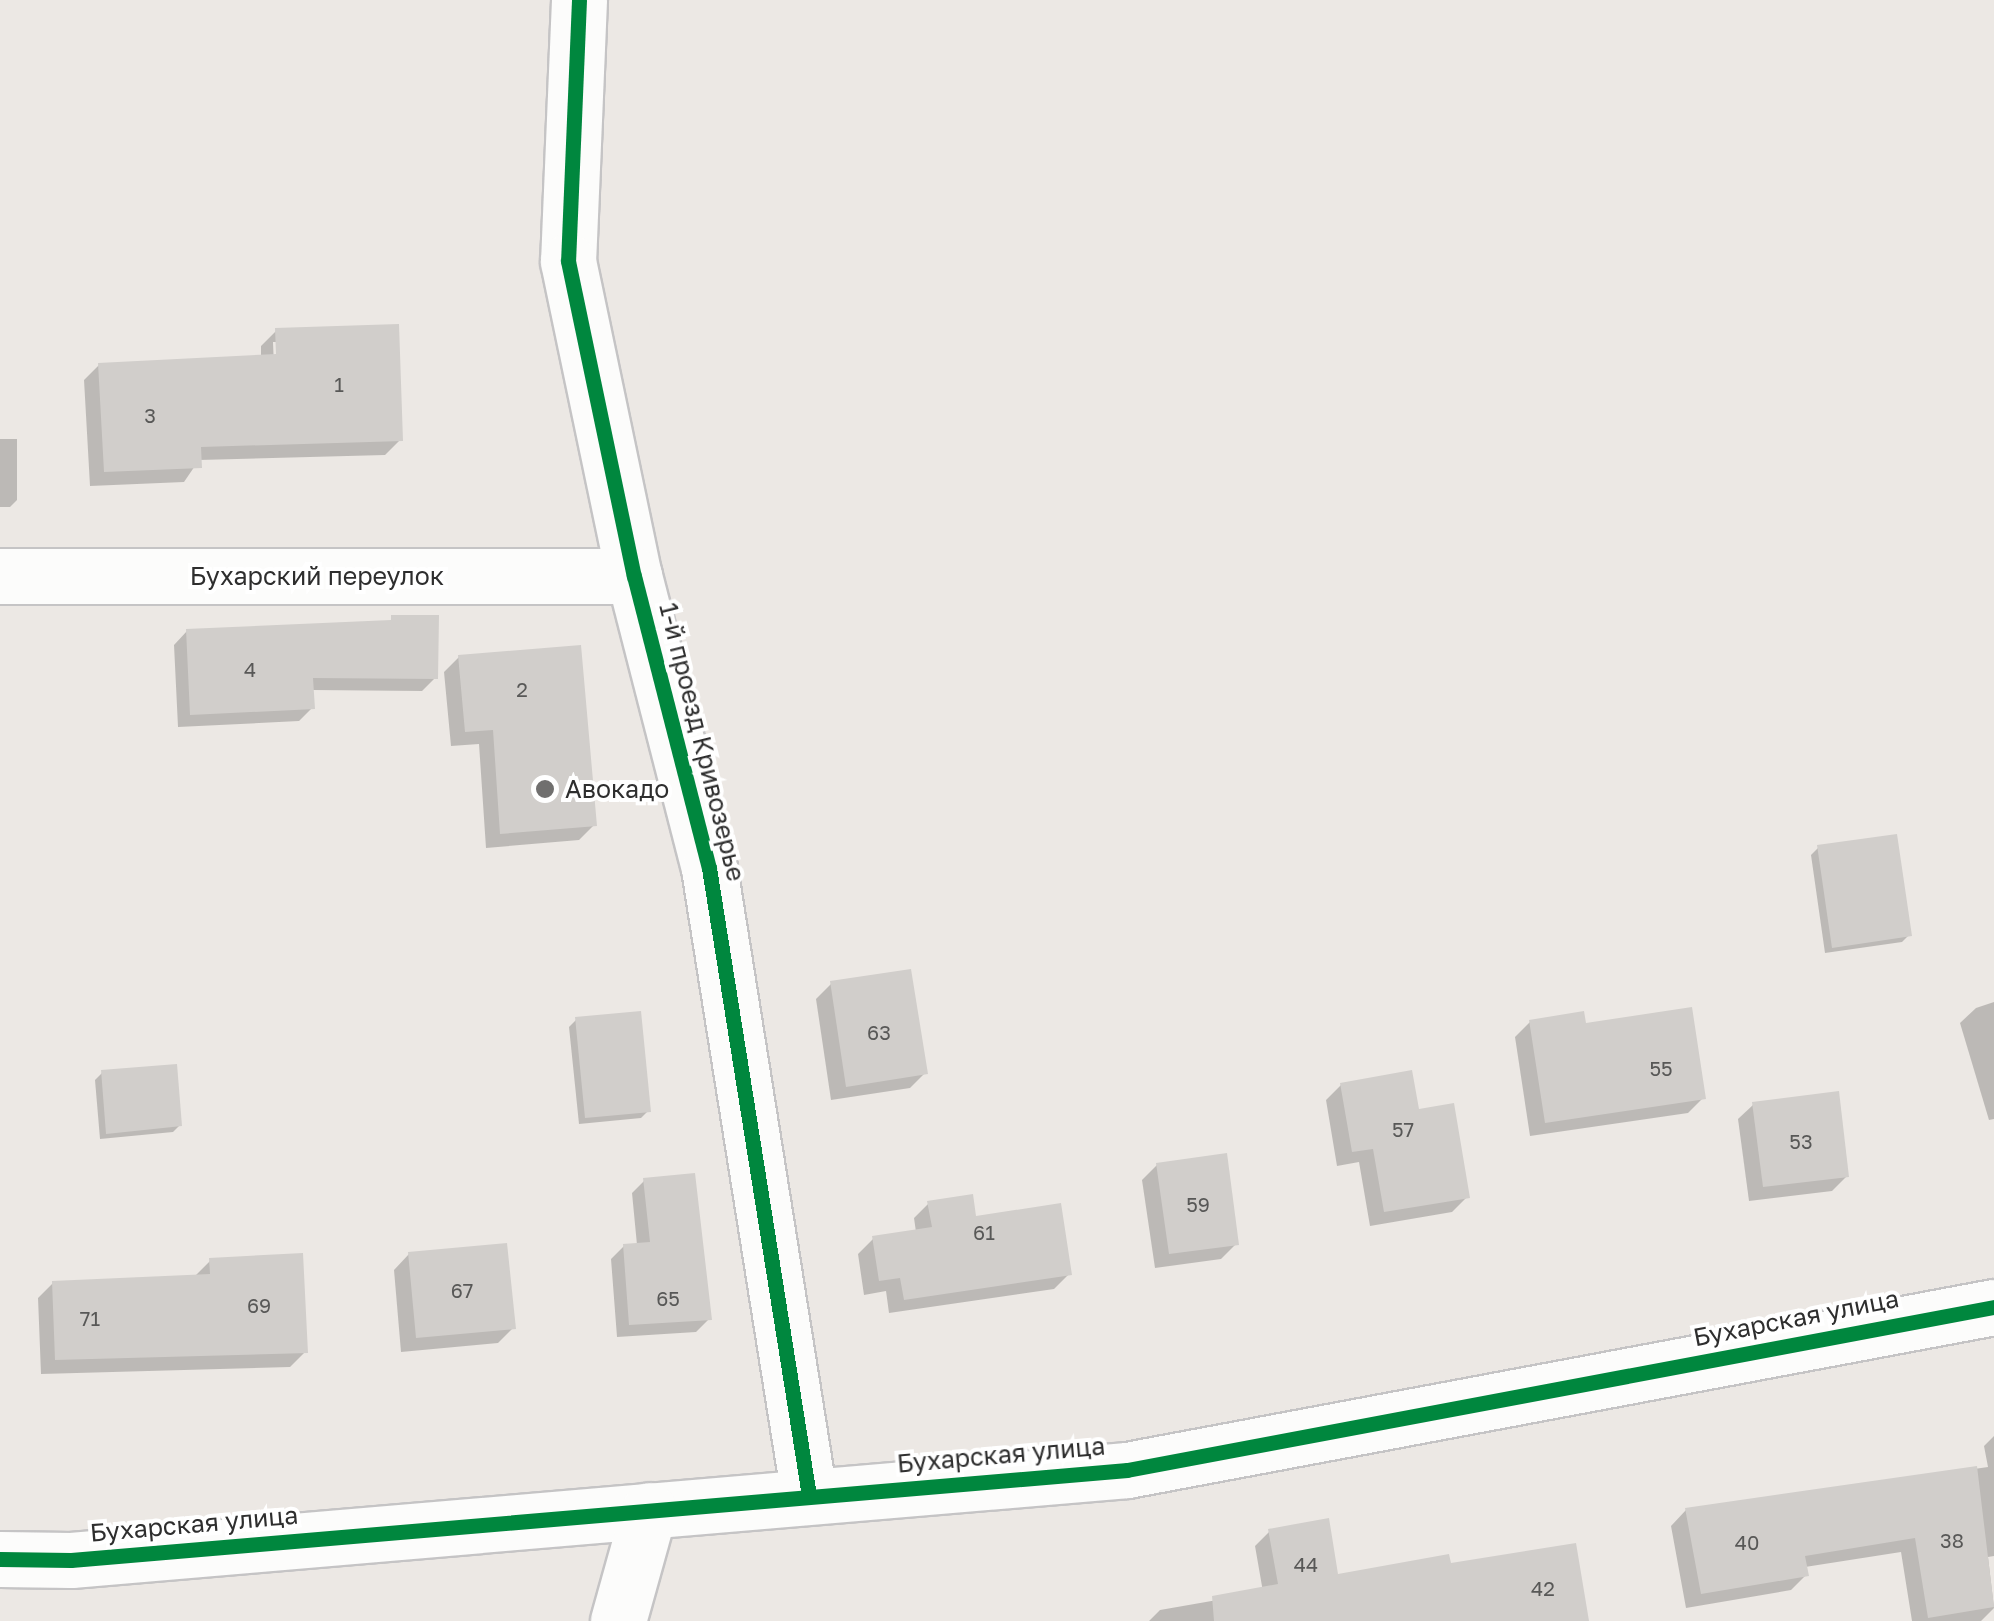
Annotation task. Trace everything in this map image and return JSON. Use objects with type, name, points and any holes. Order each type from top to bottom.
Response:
[{"type":"street","name":"1-й проезд Кривозерье","points":[[579,0],[568,261],[634,576],[690,782],[724,944],[808,1496]]},
{"type":"street","name":"Бухарский переулок","points":[[0,576],[634,576]]},
{"type":"street","name":"Бухарская улица","points":[[0,1559],[71,1560],[1128,1470],[1994,1306]]},
{"type":"street","points":[[618,1621],[649,1510]]},
{"type":"building","points":[[399,324],[403,441],[201,447],[202,468],[104,472],[98,363],[276,354],[275,328]]},
{"type":"building","points":[[391,615],[439,615],[438,679],[313,678],[315,709],[190,715],[186,629],[391,620]]},
{"type":"building","points":[[581,645],[597,826],[500,834],[493,730],[465,732],[458,655]]},
{"type":"building","points":[[1897,834],[1912,936],[1832,948],[1817,845]]},
{"type":"building","points":[[911,969],[928,1074],[846,1087],[830,981]]},
{"type":"building","points":[[1692,1007],[1706,1099],[1545,1123],[1529,1020],[1584,1011],[1586,1023]]},
{"type":"building","points":[[641,1011],[651,1112],[585,1118],[575,1017]]},
{"type":"building","points":[[177,1064],[182,1126],[106,1134],[101,1070]]},
{"type":"building","points":[[1412,1070],[1419,1109],[1454,1103],[1470,1198],[1384,1212],[1373,1149],[1352,1152],[1340,1083]]},
{"type":"building","points":[[1839,1091],[1849,1177],[1763,1187],[1752,1102]]},
{"type":"building","points":[[1227,1153],[1239,1245],[1169,1254],[1156,1163]]},
{"type":"building","points":[[695,1173],[712,1320],[629,1325],[623,1244],[650,1242],[643,1178]]},
{"type":"building","points":[[973,1194],[976,1216],[1061,1203],[1072,1275],[904,1300],[900,1278],[879,1281],[872,1236],[932,1227],[927,1201]]},
{"type":"building","points":[[507,1243],[516,1329],[416,1338],[408,1252]]},
{"type":"building","points":[[303,1253],[308,1353],[55,1360],[52,1281],[210,1274],[209,1258]]},
{"type":"building","points":[[1977,1466],[1994,1607],[1928,1618],[1915,1538],[1805,1556],[1809,1576],[1701,1594],[1685,1508]]},
{"type":"building","points":[[1329,1518],[1338,1574],[1449,1554],[1451,1563],[1576,1543],[1589,1621],[1214,1621],[1212,1596],[1278,1584],[1268,1529]]},
{"type":"cycle path","points":[[579,0],[568,261],[634,576],[709,868],[809,1496]]},
{"type":"cycle path","points":[[0,1559],[71,1560],[1127,1470],[1994,1307]]},
{"type":"place","name":"Авокадо","points":[[545,789]]}]
